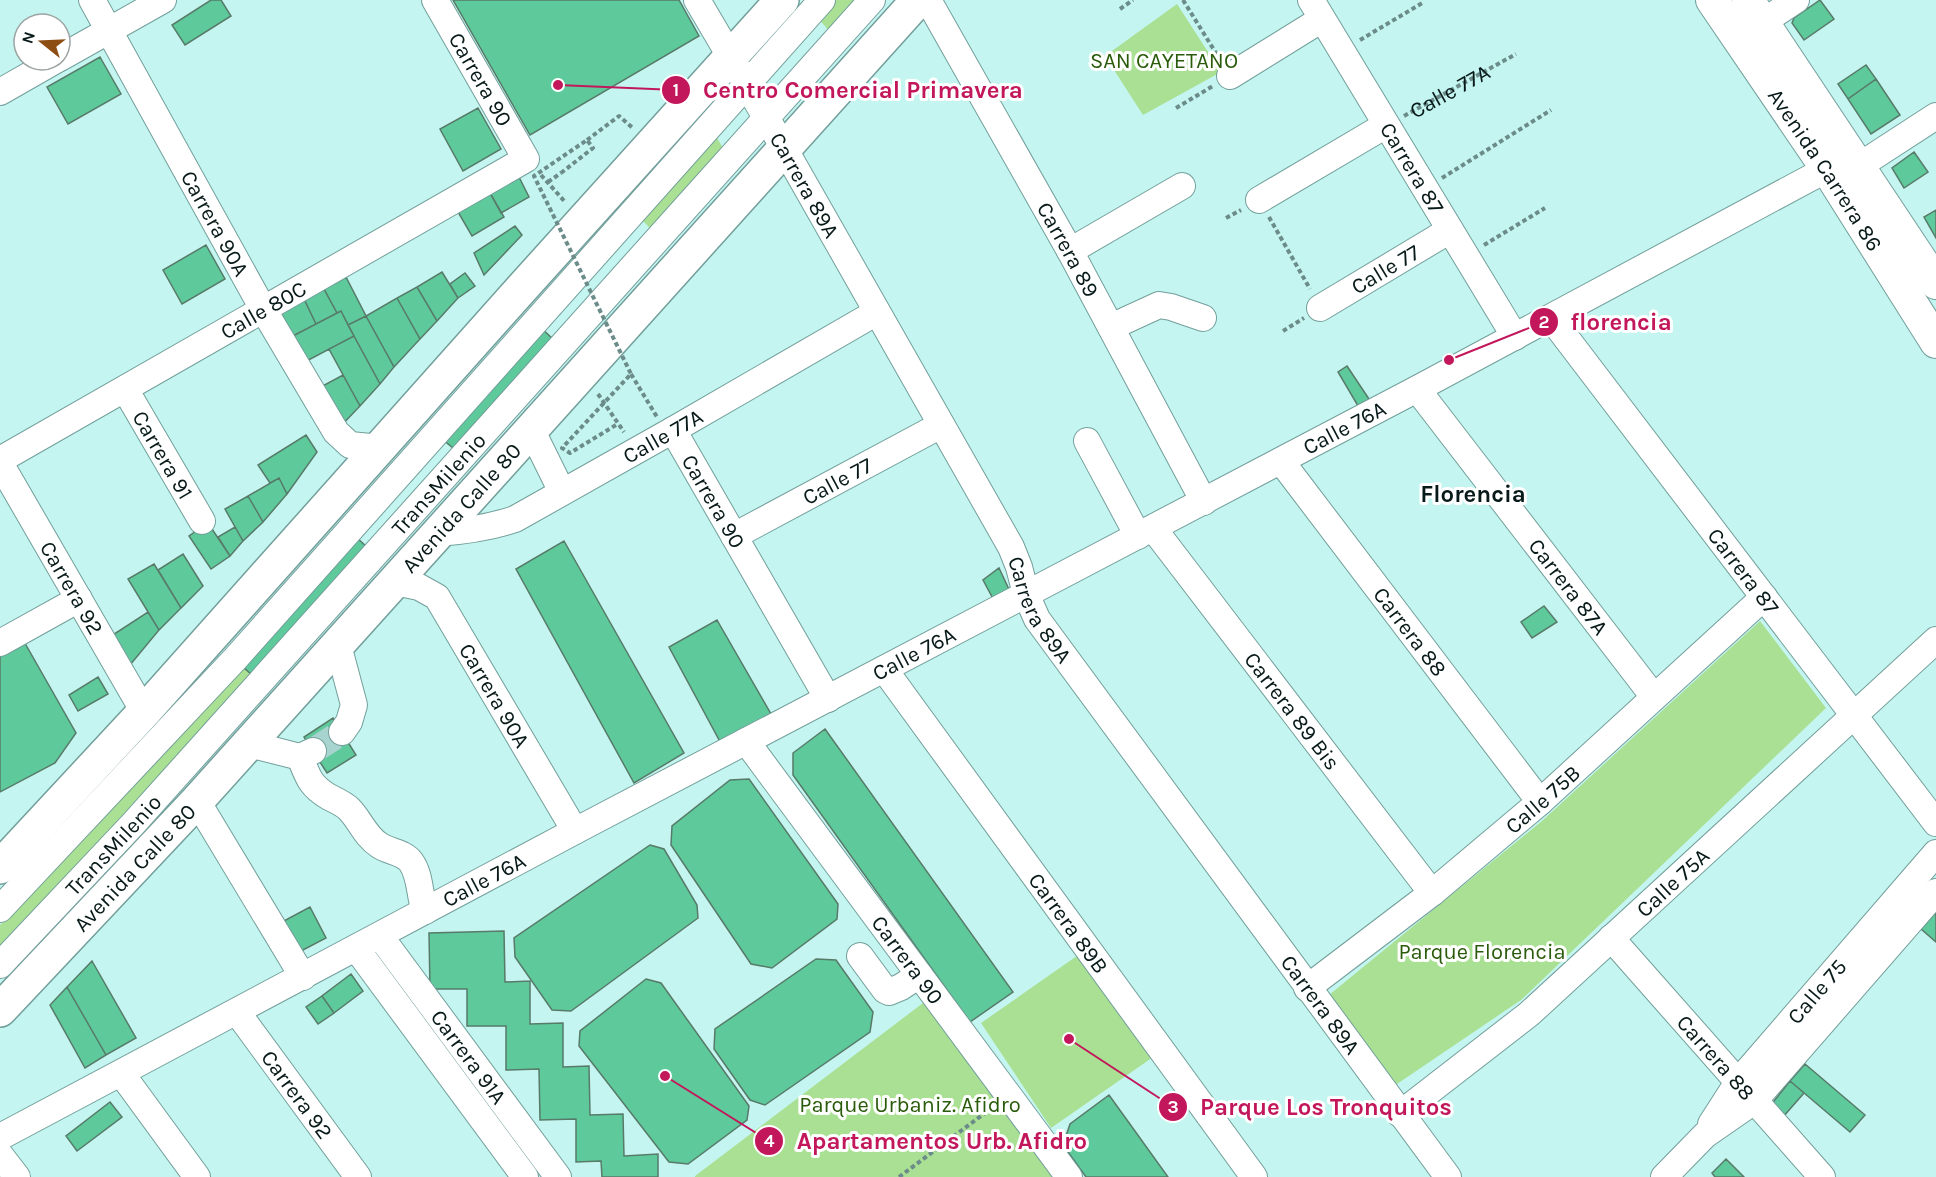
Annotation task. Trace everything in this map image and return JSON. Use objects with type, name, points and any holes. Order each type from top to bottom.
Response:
[{"type":"highway","points":[[0,867],[144,712],[515,296],[738,71],[782,0]]},
{"type":"highway","name":"Avenida Calle 80","points":[[0,1010],[249,744],[918,0]]},
{"type":"main road","name":"Avenida Carrera 86","points":[[1712,0],[1827,169],[1936,342]]},
{"type":"main road","name":"Avenida Carrera 86","points":[[1755,11],[1935,278]]},
{"type":"street","name":"Carrera 90A","points":[[92,0],[263,309],[336,432],[350,445],[381,448]]},
{"type":"street","points":[[72,51],[163,0]]},
{"type":"street","name":"Carrera 90","points":[[435,0],[526,159]]},
{"type":"street","name":"Carrera 89A","points":[[697,0],[1011,546],[1026,594],[1037,619],[1448,1177]]},
{"type":"street","name":"TransMilenio","points":[[0,909],[235,659],[738,71],[822,0]]},
{"type":"street","name":"TransMilenio","points":[[0,965],[133,824],[872,0]]},
{"type":"street","name":"Carrera 89","points":[[928,0],[1070,251],[1204,502]]},
{"type":"street","points":[[1755,11],[1796,0]]},
{"type":"street","points":[[1230,76],[1317,9]]},
{"type":"street","name":"Carrera 87","points":[[1317,9],[1515,337]]},
{"type":"street","points":[[0,92],[35,72]]},
{"type":"street","points":[[1859,166],[1936,116]]},
{"type":"street","name":"Calle 77A","points":[[1259,200],[1386,125]]},
{"type":"street","name":"Calle 80C","points":[[0,462],[526,159]]},
{"type":"street","name":"Calle 76A","points":[[0,1137],[575,831],[1551,318],[1649,256],[1827,169]]},
{"type":"street","points":[[1070,251],[1182,186]]},
{"type":"street","name":"Calle 77","points":[[1320,308],[1450,230]]},
{"type":"street","points":[[1111,327],[1159,305],[1203,318]]},
{"type":"street","name":"Calle 77A","points":[[438,533],[475,531],[515,519],[637,450],[664,422],[877,312]]},
{"type":"street","name":"Carrera 87","points":[[1551,318],[1936,822]]},
{"type":"street","name":"Carrera 91","points":[[125,389],[202,521]]},
{"type":"street","name":"Carrera 87A","points":[[1417,389],[1654,697]]},
{"type":"street","name":"Carrera 90","points":[[664,422],[734,536],[828,699]]},
{"type":"street","name":"Calle 77","points":[[734,536],[941,425]]},
{"type":"street","points":[[531,429],[562,492]]},
{"type":"street","name":"Carrera 89 Bis","points":[[1087,441],[1145,532],[1432,893]]},
{"type":"street","name":"Carrera 88","points":[[1281,461],[1540,802]]},
{"type":"street","name":"Carrera 92","points":[[0,462],[144,712]]},
{"type":"street","name":"Carrera 90A","points":[[395,582],[419,586],[437,597],[575,831]]},
{"type":"street","name":"Calle 75B","points":[[1307,988],[1432,893],[1540,802],[1764,597]]},
{"type":"street","points":[[0,643],[79,599]]},
{"type":"street","name":"Calle 75A","points":[[1400,1114],[1528,1014],[1936,640]]},
{"type":"street","points":[[338,645],[354,705],[349,722],[342,732]]},
{"type":"street","name":"Carrera 89B","points":[[884,669],[1254,1177]]},
{"type":"street","name":"Carrera 90","points":[[746,741],[1069,1177]]},
{"type":"street","points":[[249,744],[306,754],[311,784],[349,808],[366,832],[380,846],[410,860],[417,872],[420,898],[425,911]]},
{"type":"street","points":[[197,801],[303,977]]},
{"type":"street","name":"Calle 75","points":[[1746,1092],[1936,854]]},
{"type":"street","name":"Calle 75","points":[[1664,1177],[1936,892]]},
{"type":"street","name":"Carrera 91A","points":[[380,936],[558,1177]]},
{"type":"street","name":"Carrera 88","points":[[1611,938],[1822,1177]]},
{"type":"street","name":"Carrera 91A","points":[[356,948],[525,1177]]},
{"type":"street","points":[[860,956],[885,990],[889,992],[920,975]]},
{"type":"street","name":"Carrera 92","points":[[237,1012],[358,1177]]},
{"type":"street","points":[[121,1073],[197,1177]]},
{"type":"street","points":[[0,1155],[17,1177]]},
{"type":"path","points":[[1120,9],[1133,0]]},
{"type":"path","points":[[1176,108],[1230,76],[1183,0]]},
{"type":"path","points":[[1342,51],[1424,2]]},
{"type":"path","name":"Calle 77A","points":[[1386,125],[1516,54]]},
{"type":"path","points":[[1425,189],[1551,110]]},
{"type":"path","points":[[619,116],[534,176],[631,374],[664,422]]},
{"type":"path","points":[[548,182],[593,148],[589,138]]},
{"type":"path","points":[[526,159],[566,203]]},
{"type":"path","points":[[1259,200],[1320,308]]},
{"type":"path","points":[[1466,257],[1545,208]]},
{"type":"path","points":[[582,372],[637,450]]},
{"type":"path","points":[[617,424],[570,453],[562,448],[631,374]]},
{"type":"path","points":[[899,1177],[1009,1096]]},
{"type":"green space","points":[[832,0],[858,0],[830,32],[817,17]]},
{"type":"green space","name":"SAN CAYETANO","points":[[1177,4],[1221,72],[1143,115],[1105,56]]},
{"type":"green space","points":[[716,136],[724,150],[652,230],[640,218]]},
{"type":"green space","name":"Parque Florencia","points":[[1760,621],[1826,708],[1521,1000],[1394,1086],[1329,995],[1542,821]]},
{"type":"green space","points":[[242,666],[253,676],[153,786],[0,946],[0,925],[142,777]]},
{"type":"green space","points":[[1084,951],[1156,1055],[1051,1128],[981,1023]]},
{"type":"green space","name":"Parque Urbaniz. Afidro","points":[[927,1000],[1056,1177],[695,1177],[695,1176]]},
{"type":"building","points":[[211,0],[221,0],[231,16],[185,45],[172,25]]},
{"type":"building","points":[[453,0],[679,0],[699,36],[530,135]]},
{"type":"building","points":[[1820,0],[1834,19],[1804,40],[1792,23],[1794,18]]},
{"type":"building","points":[[100,57],[121,94],[68,124],[47,87]]},
{"type":"building","points":[[1866,65],[1876,79],[1848,99],[1838,84]]},
{"type":"building","points":[[1876,79],[1900,115],[1871,134],[1848,99]]},
{"type":"building","points":[[478,108],[501,149],[463,171],[440,129]]},
{"type":"building","points":[[1914,152],[1928,172],[1904,188],[1892,168]]},
{"type":"building","points":[[519,177],[529,197],[501,213],[490,193]]},
{"type":"building","points":[[490,193],[504,217],[472,236],[458,212]]},
{"type":"building","points":[[1936,210],[1936,238],[1924,217]]},
{"type":"building","points":[[515,226],[522,235],[484,275],[474,253]]},
{"type":"building","points":[[206,245],[225,279],[182,304],[163,270]]},
{"type":"building","points":[[442,272],[458,298],[437,321],[417,287]]},
{"type":"building","points":[[465,273],[475,286],[458,298],[450,284]]},
{"type":"building","points":[[346,277],[366,316],[348,325],[341,311],[337,313],[324,289]]},
{"type":"building","points":[[417,287],[437,321],[420,339],[397,298]]},
{"type":"building","points":[[324,289],[337,313],[316,324],[304,299]]},
{"type":"building","points":[[397,298],[420,339],[394,367],[366,316]]},
{"type":"building","points":[[304,299],[316,324],[287,339],[274,315]]},
{"type":"building","points":[[341,311],[354,336],[301,364],[287,339]]},
{"type":"building","points":[[366,316],[394,367],[380,384],[348,325]]},
{"type":"building","points":[[541,328],[552,338],[453,448],[442,439]]},
{"type":"building","points":[[354,336],[380,384],[360,406],[329,349]]},
{"type":"building","points":[[1347,366],[1373,405],[1361,411],[1338,372]]},
{"type":"building","points":[[343,375],[360,406],[338,429],[317,389]]},
{"type":"building","points":[[306,435],[317,452],[287,494],[279,478],[270,483],[258,465]]},
{"type":"building","points":[[279,478],[287,494],[263,522],[248,496]]},
{"type":"building","points":[[248,496],[263,522],[243,541],[225,509]]},
{"type":"building","points":[[208,523],[230,556],[211,569],[189,536]]},
{"type":"building","points":[[235,527],[243,541],[230,556],[218,537]]},
{"type":"building","points":[[356,537],[367,547],[253,676],[242,666]]},
{"type":"building","points":[[564,541],[684,753],[634,783],[516,569]]},
{"type":"building","points":[[183,554],[203,586],[181,608],[158,570]]},
{"type":"building","points":[[154,564],[181,608],[159,630],[128,579]]},
{"type":"building","points":[[999,568],[1013,598],[997,606],[983,580]]},
{"type":"building","points":[[1544,606],[1557,622],[1532,638],[1521,622]]},
{"type":"building","points":[[148,612],[159,630],[125,671],[105,640]]},
{"type":"building","points":[[717,620],[775,721],[724,749],[669,647]]},
{"type":"building","points":[[22,638],[76,733],[55,763],[0,792],[0,651]]},
{"type":"building","points":[[98,677],[108,694],[78,711],[69,695]]},
{"type":"building","points":[[333,718],[356,755],[327,773],[304,737]]},
{"type":"building","points":[[825,729],[1013,992],[970,1022],[793,775],[793,753]]},
{"type":"building","points":[[749,779],[838,904],[837,919],[772,968],[751,964],[671,845],[672,826],[730,780]]},
{"type":"building","points":[[650,845],[664,849],[697,905],[698,918],[571,1011],[552,1010],[515,957],[514,938]]},
{"type":"building","points":[[310,907],[326,938],[303,950],[293,949],[280,923]]},
{"type":"building","points":[[1936,912],[1936,942],[1921,929]]},
{"type":"building","points":[[504,931],[505,982],[530,981],[530,1024],[563,1023],[563,1067],[589,1066],[590,1115],[623,1114],[624,1156],[658,1154],[658,1177],[602,1177],[601,1161],[576,1162],[576,1119],[540,1120],[539,1069],[506,1070],[506,1026],[467,1026],[467,989],[430,989],[429,933]]},
{"type":"building","points":[[816,959],[836,960],[873,1012],[870,1032],[765,1105],[750,1100],[714,1049],[715,1029]]},
{"type":"building","points":[[92,961],[136,1038],[106,1055],[67,987]]},
{"type":"building","points":[[351,974],[363,991],[334,1013],[322,996]]},
{"type":"building","points":[[646,979],[661,983],[749,1106],[747,1120],[688,1164],[669,1162],[579,1046],[580,1031]]},
{"type":"building","points":[[67,987],[106,1055],[85,1068],[50,1005]]},
{"type":"building","points":[[322,996],[334,1013],[318,1024],[306,1007]]},
{"type":"building","points":[[1805,1064],[1865,1115],[1850,1132],[1790,1081]]},
{"type":"building","points":[[1790,1081],[1804,1093],[1783,1117],[1772,1108],[1774,1101]]},
{"type":"building","points":[[1109,1095],[1168,1177],[1086,1177],[1063,1145],[1070,1124]]},
{"type":"building","points":[[110,1102],[122,1117],[77,1151],[66,1136]]},
{"type":"building","points":[[1726,1159],[1744,1177],[1715,1177],[1712,1173]]},
{"type":"tunnel","points":[[313,751],[342,732]]},
{"type":"place","name":"Centro Comercial Primavera","points":[[558,85]]},
{"type":"place","name":"florencia","points":[[1449,360]]},
{"type":"place","name":"Parque Los Tronquitos","points":[[1069,1039]]},
{"type":"place","name":"Apartamentos Urb. Afidro","points":[[665,1076]]},
{"type":"district","name":"Florencia","points":[[1473,494]]}]
